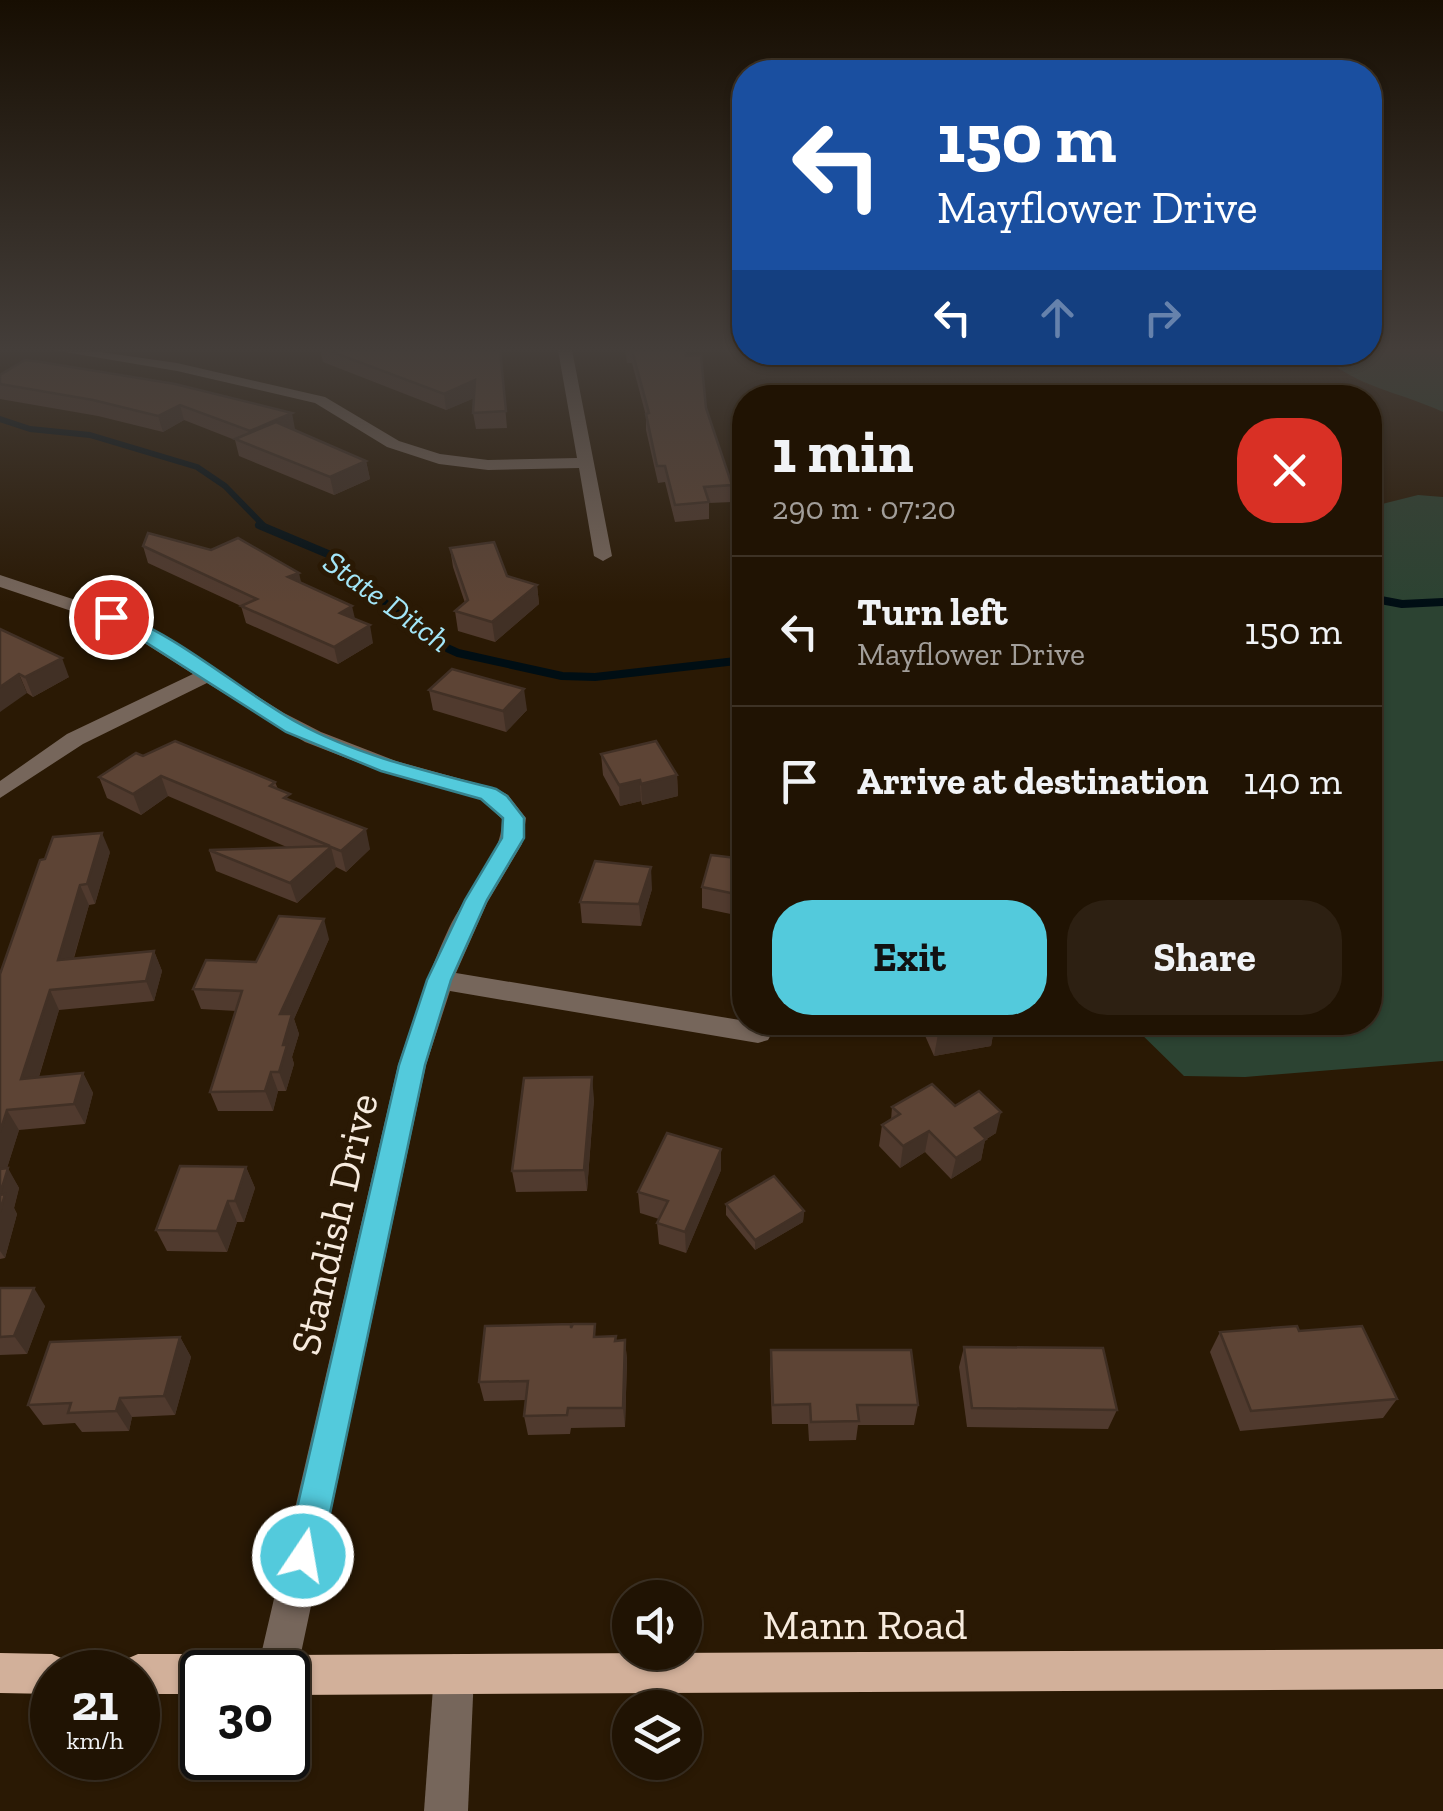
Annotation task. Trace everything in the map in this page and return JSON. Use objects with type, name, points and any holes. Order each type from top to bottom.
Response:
[{"type":"main road","name":"Mann Road","points":[[310,1675],[1443,1670]]},
{"type":"main road","points":[[0,1673],[30,1674]]},
{"type":"street","points":[[380,435],[395,444],[440,459],[500,465],[585,463]]},
{"type":"street","points":[[580,435],[603,556]]},
{"type":"street","points":[[0,581],[126,624],[207,675]]},
{"type":"street","points":[[0,791],[76,740],[207,675]]},
{"type":"street","name":"Standish Drive","points":[[207,675],[293,728],[388,766],[489,794],[510,811],[515,824],[513,838],[476,900],[439,980],[412,1065],[282,1650]]},
{"type":"street","points":[[439,980],[732,1028]]},
{"type":"street","points":[[446,1811],[454,1674]]},
{"type":"green space","points":[[1418,495],[1443,497],[1443,1061],[1245,1077],[1184,1076],[1142,1035],[1382,1035],[1382,504]]},
{"type":"building","points":[[246,435],[305,435],[366,461],[330,477],[235,439]]},
{"type":"building","points":[[650,435],[715,435],[732,485],[704,487],[709,502],[675,505],[665,466],[657,466]]},
{"type":"building","points":[[148,533],[211,550],[238,538],[299,573],[288,577],[352,606],[340,613],[370,625],[334,647],[241,606],[257,599],[143,546]]},
{"type":"building","points":[[494,542],[507,576],[537,585],[492,622],[455,611],[468,600],[450,548]]},
{"type":"building","points":[[0,629],[62,658],[25,677],[19,674],[0,687]]},
{"type":"building","points":[[452,669],[524,689],[503,711],[429,690]]},
{"type":"building","points":[[175,741],[275,782],[270,786],[290,794],[284,798],[366,829],[341,851],[331,847],[290,883],[209,850],[330,846],[161,776],[133,794],[99,777],[136,753],[143,756]]},
{"type":"building","points":[[656,741],[677,775],[619,785],[601,754]]},
{"type":"building","points":[[102,833],[87,884],[80,885],[58,960],[154,951],[146,981],[50,990],[21,1079],[83,1073],[74,1104],[7,1110],[0,1132],[0,974],[40,860],[45,859],[53,837]]},
{"type":"building","points":[[711,855],[732,857],[732,893],[702,887]]},
{"type":"building","points":[[595,861],[651,867],[639,904],[580,902]]},
{"type":"building","points":[[279,916],[324,919],[280,1014],[292,1014],[279,1072],[271,1072],[265,1091],[210,1092],[242,991],[193,989],[206,960],[256,962]]},
{"type":"building","points":[[592,1077],[584,1170],[512,1171],[524,1078]]},
{"type":"building","points":[[932,1084],[955,1106],[979,1091],[1001,1112],[975,1128],[986,1139],[956,1158],[929,1131],[903,1146],[882,1125],[900,1114],[892,1107]]},
{"type":"building","points":[[667,1133],[721,1149],[685,1232],[657,1223],[668,1201],[638,1192]]},
{"type":"building","points":[[180,1166],[246,1167],[235,1201],[228,1201],[217,1231],[156,1230]]},
{"type":"building","points":[[8,1168],[0,1194],[0,1169]]},
{"type":"building","points":[[774,1176],[804,1211],[755,1240],[726,1204]]},
{"type":"building","points":[[0,1288],[34,1288],[14,1336],[0,1337]]},
{"type":"building","points":[[571,1324],[571,1328],[573,1324],[595,1324],[594,1337],[616,1336],[615,1341],[625,1340],[623,1408],[568,1408],[567,1415],[524,1416],[528,1381],[479,1382],[485,1326]]},
{"type":"building","points":[[1297,1326],[1299,1331],[1362,1326],[1397,1399],[1251,1411],[1220,1332]]},
{"type":"building","points":[[180,1337],[164,1396],[120,1398],[116,1411],[68,1413],[71,1403],[28,1405],[50,1342]]},
{"type":"building","points":[[964,1347],[1103,1348],[1117,1410],[972,1408]]},
{"type":"building","points":[[771,1350],[911,1350],[918,1405],[857,1405],[859,1421],[811,1422],[810,1404],[773,1405]]},
{"type":"waterway","name":"State Ditch","points":[[85,435],[197,467],[225,486],[265,527]]},
{"type":"waterway","name":"State Ditch","points":[[259,525],[328,554],[427,639],[458,653],[562,676],[595,677],[732,661]]},
{"type":"waterway","name":"State Ditch","points":[[1382,600],[1402,604],[1443,602]]},
{"type":"route","points":[[111,617],[145,634],[293,728],[388,766],[489,794],[500,800],[514,818],[513,838],[476,900],[439,980],[412,1065],[303,1556]]}]
